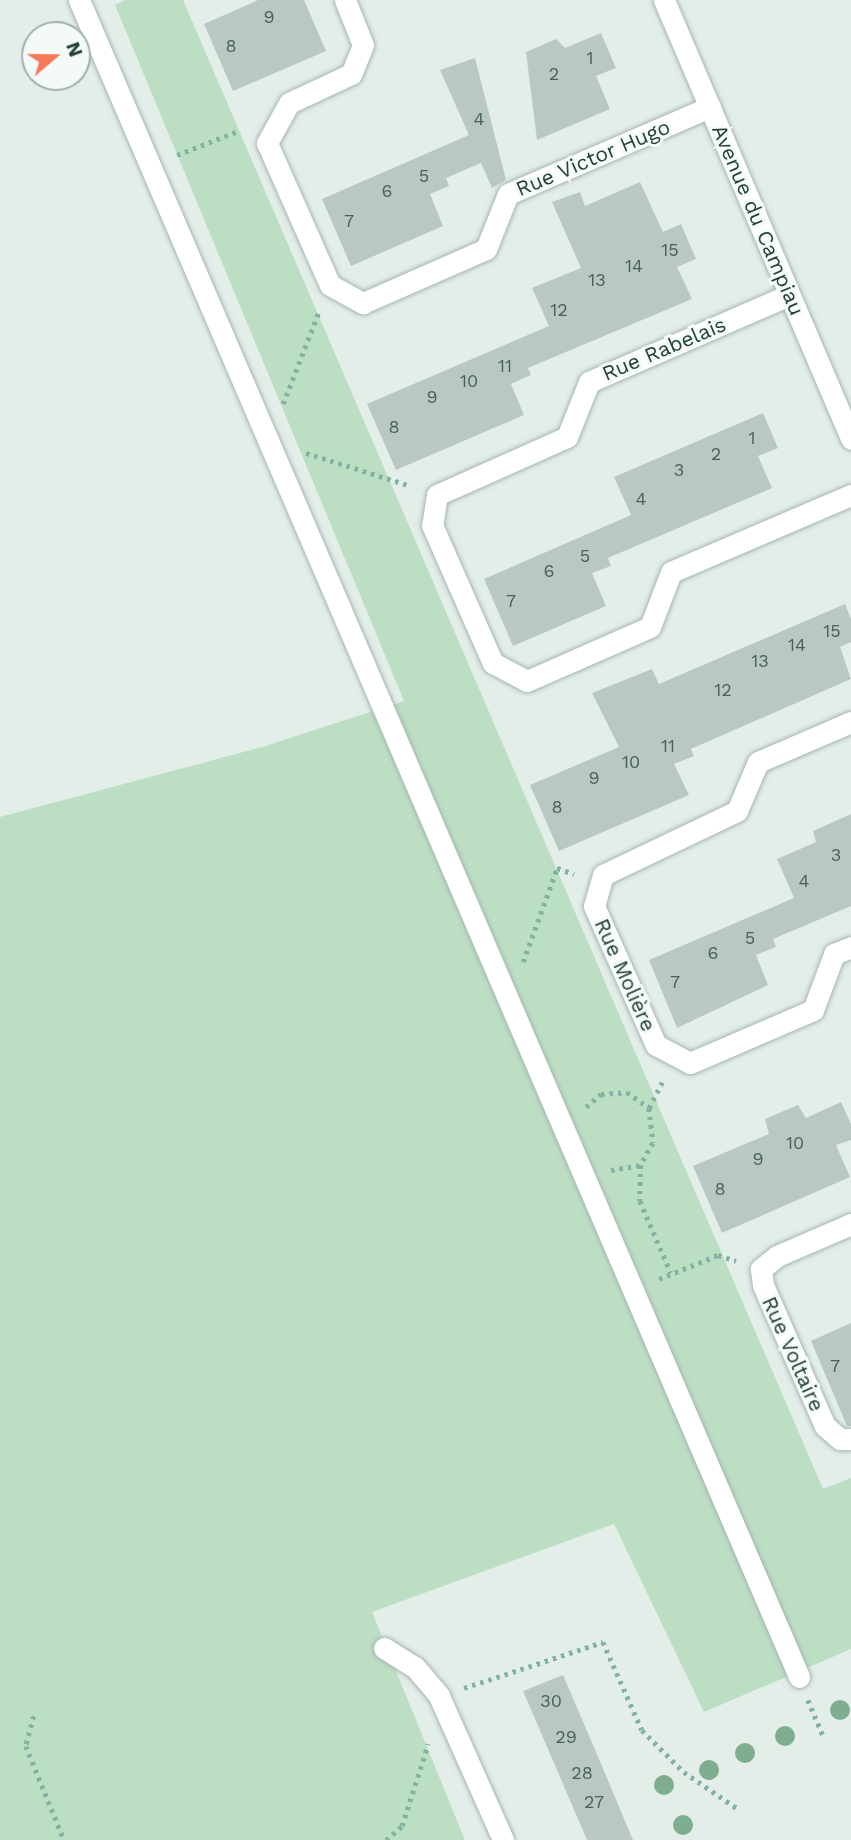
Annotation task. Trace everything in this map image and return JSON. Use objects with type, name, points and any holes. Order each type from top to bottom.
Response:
[{"type":"street","points":[[79,0],[799,1677]]},
{"type":"street","points":[[330,285],[267,143],[289,103],[352,74],[363,45],[345,0]]},
{"type":"street","name":"Avenue du Campiau","points":[[664,0],[851,439]]},
{"type":"street","name":"Rue Victor Hugo","points":[[330,285],[363,303],[486,249],[508,194],[710,107]]},
{"type":"street","name":"Rue Rabelais","points":[[437,495],[567,437],[589,382],[789,295]]},
{"type":"street","points":[[437,495],[432,525],[493,663],[527,681],[650,628],[671,572],[851,495]]},
{"type":"street","points":[[601,883],[603,875],[737,811],[758,762],[851,722]]},
{"type":"street","name":"Rue Molière","points":[[601,883],[594,906],[656,1045],[690,1063],[813,1010],[834,954],[851,947]]},
{"type":"street","name":"Rue Voltaire","points":[[851,1224],[777,1256],[761,1269],[763,1285],[825,1426],[840,1439],[851,1439]]},
{"type":"street","points":[[384,1648],[415,1667],[439,1696],[503,1840]]},
{"type":"path","points":[[150,166],[280,119]]},
{"type":"path","points":[[330,285],[268,441],[437,495]]},
{"type":"path","points":[[509,1003],[557,868],[601,883]]},
{"type":"path","points":[[569,1140],[577,1115],[601,1094],[627,1092],[649,1108],[653,1143],[641,1165],[640,1201],[671,1273]]},
{"type":"path","points":[[633,1292],[671,1273],[718,1255],[761,1269]]},
{"type":"path","points":[[386,1840],[402,1826],[419,1782],[439,1696],[603,1642],[642,1730],[684,1772],[738,1809]]},
{"type":"path","points":[[799,1677],[823,1736]]},
{"type":"path","points":[[34,1716],[26,1746],[64,1840]]},
{"type":"green space","points":[[125,0],[183,0],[823,1489],[851,1478],[851,1649],[704,1712],[614,1524],[372,1612],[465,1840],[0,1840],[0,817],[262,747],[404,701],[115,5]]},
{"type":"building","points":[[258,0],[304,0],[326,51],[233,91],[204,24]]},
{"type":"building","points":[[601,33],[616,68],[596,76],[610,109],[537,140],[526,52],[556,39],[565,48]]},
{"type":"building","points":[[475,58],[506,180],[492,188],[481,163],[446,178],[449,186],[430,194],[443,226],[351,266],[322,199],[469,135],[440,70]]},
{"type":"building","points":[[640,182],[663,232],[681,224],[696,259],[677,267],[692,299],[528,368],[531,375],[511,384],[524,415],[396,470],[367,404],[549,326],[532,288],[581,268],[552,202],[580,192],[585,206]]},
{"type":"building","points":[[763,413],[778,448],[758,456],[772,488],[608,558],[611,566],[592,573],[606,606],[513,646],[484,579],[631,515],[614,477]]},
{"type":"building","points":[[845,604],[851,619],[851,642],[840,647],[851,679],[691,749],[694,756],[674,764],[689,795],[559,851],[530,785],[619,747],[592,693],[652,669],[659,684]]},
{"type":"building","points":[[851,814],[851,906],[773,939],[776,947],[756,955],[768,985],[677,1028],[649,960],[794,898],[777,859],[816,842],[813,831]]},
{"type":"building","points":[[841,1102],[851,1124],[851,1140],[836,1145],[850,1177],[722,1233],[693,1166],[769,1134],[765,1119],[798,1105],[806,1118]]},
{"type":"building","points":[[851,1323],[851,1426],[847,1426],[811,1341]]},
{"type":"building","points":[[563,1675],[633,1840],[587,1840],[523,1691]]}]
